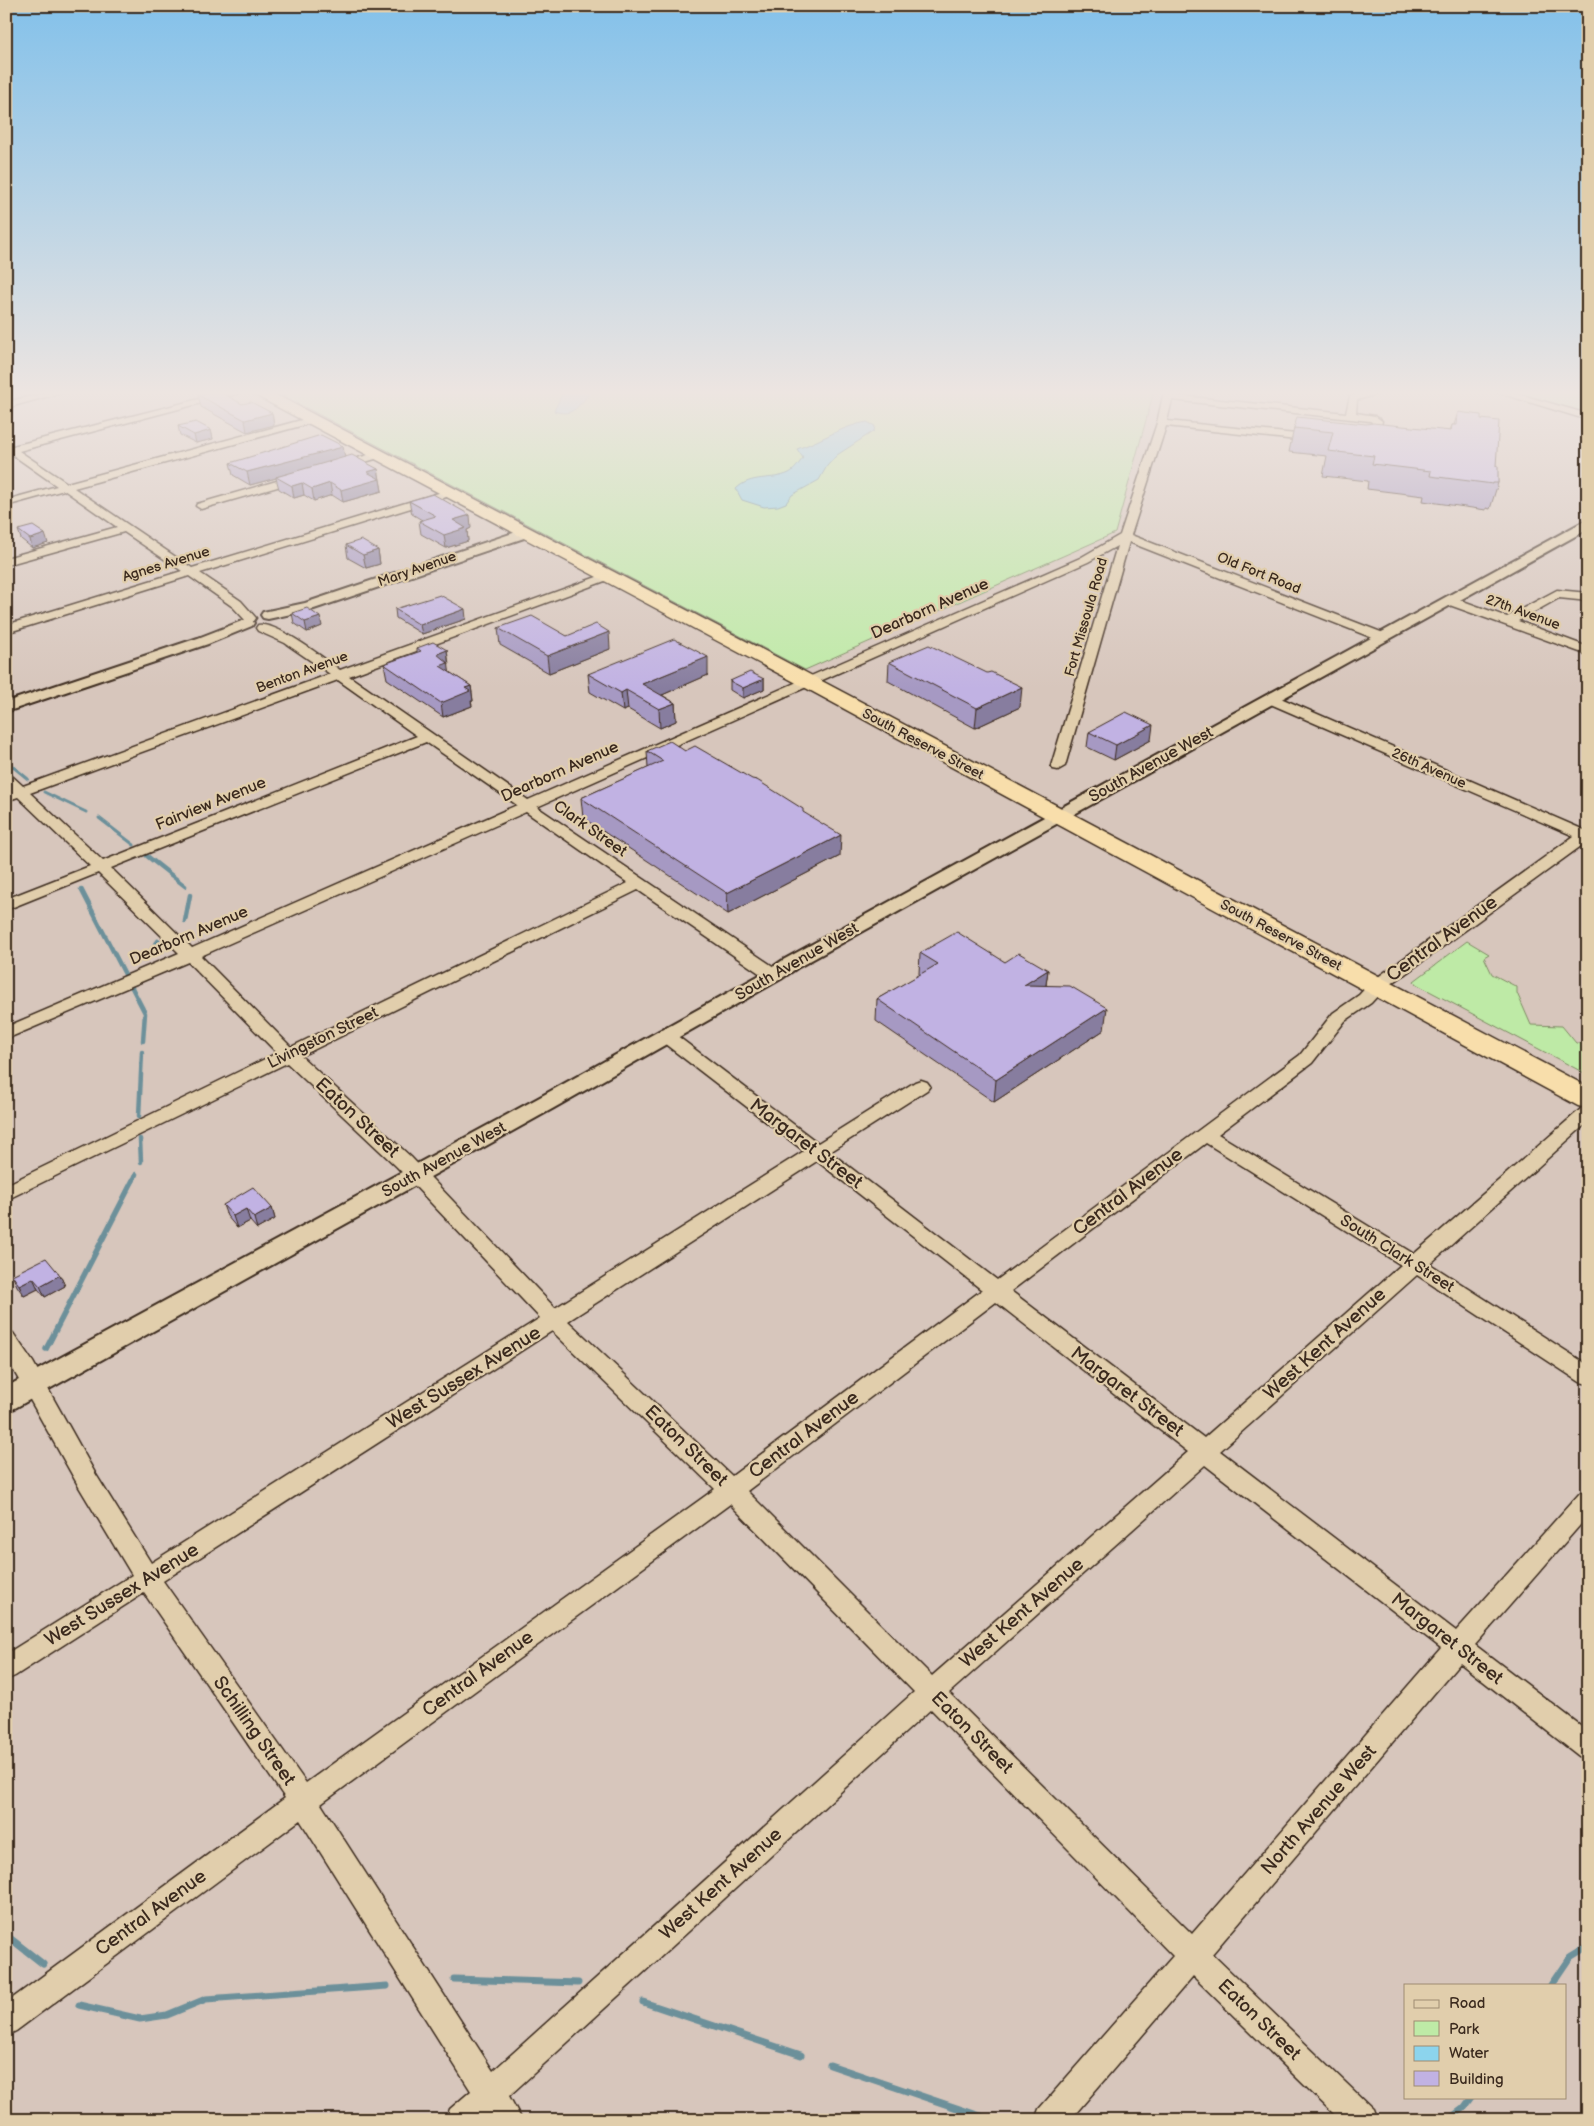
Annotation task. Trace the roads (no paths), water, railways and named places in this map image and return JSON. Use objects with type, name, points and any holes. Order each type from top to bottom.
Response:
[{"type":"highway","name":"South Reserve Street","points":[[446,490],[809,682],[1588,1099]]},
{"type":"street","points":[[6,503],[51,490]]},
{"type":"street","points":[[72,490],[189,573],[262,621]]},
{"type":"street","points":[[201,506],[257,490]]},
{"type":"street","name":"Fort Missoula Road","points":[[1058,766],[1140,490]]},
{"type":"street","name":"Agnes Avenue","points":[[6,629],[449,492]]},
{"type":"street","name":"South Avenue West","points":[[6,1400],[416,1175],[666,1036],[790,964],[1588,523]]},
{"type":"street","points":[[6,562],[126,528]]},
{"type":"street","name":"Mary Avenue","points":[[262,621],[525,533]]},
{"type":"street","name":"Old Fort Road","points":[[1125,538],[1382,638]]},
{"type":"street","name":"Dearborn Avenue","points":[[6,1034],[191,955],[809,682],[1084,560],[1125,538]]},
{"type":"street","name":"Benton Avenue","points":[[11,789],[338,675],[609,576]]},
{"type":"street","points":[[1508,622],[1557,594],[1588,597]]},
{"type":"street","name":"27th Avenue","points":[[1448,600],[1588,651]]},
{"type":"street","points":[[6,707],[262,621]]},
{"type":"street","name":"Clark Street","points":[[262,621],[639,884],[774,975]]},
{"type":"street","name":"26th Avenue","points":[[1271,699],[1587,835]]},
{"type":"street","name":"Fairview Avenue","points":[[6,905],[428,736]]},
{"type":"street","name":"Eaton Street","points":[[11,789],[101,866],[289,1055],[416,1175],[554,1320],[731,1490],[1193,1956],[1362,2120]]},
{"type":"street","name":"Central Avenue","points":[[6,2021],[731,1490],[1258,1096],[1306,1059],[1339,1017],[1364,999],[1377,986],[1587,835]]},
{"type":"street","name":"Livingston Street","points":[[6,1193],[639,884]]},
{"type":"street","name":"Margaret Street","points":[[666,1036],[1588,1747]]},
{"type":"street","name":"West Sussex Avenue","points":[[6,1668],[921,1086]]},
{"type":"street","name":"West Kent Avenue","points":[[461,2120],[932,1692],[1206,1452],[1588,1112]]},
{"type":"street","name":"South Clark Street","points":[[1205,1134],[1415,1264],[1588,1376]]},
{"type":"street","name":"Schilling Street","points":[[6,1340],[34,1384],[87,1480],[148,1579],[303,1802],[507,2120]]},
{"type":"street","name":"North Avenue West","points":[[1050,2120],[1458,1647],[1588,1500]]},
{"type":"water","points":[[737,490],[801,490],[792,495],[786,503],[778,506],[764,507],[742,500]]},
{"type":"waterway","points":[[6,761],[28,779]]},
{"type":"waterway","points":[[44,792],[86,812]]},
{"type":"waterway","points":[[99,818],[134,845]]},
{"type":"waterway","points":[[147,856],[185,886]]},
{"type":"waterway","points":[[81,889],[145,1013],[143,1041]]},
{"type":"waterway","points":[[185,921],[190,895]]},
{"type":"waterway","points":[[144,960],[158,941]]},
{"type":"waterway","points":[[139,1116],[142,1052]]},
{"type":"waterway","points":[[140,1139],[141,1162]]},
{"type":"waterway","points":[[133,1181],[136,1174]]},
{"type":"waterway","points":[[46,1349],[133,1180]]},
{"type":"waterway","points":[[6,1935],[43,1964]]},
{"type":"waterway","points":[[1552,1984],[1570,1957],[1588,1946]]},
{"type":"waterway","points":[[454,1979],[578,1983]]},
{"type":"waterway","points":[[79,2005],[140,2019],[167,2015],[206,1999],[387,1986]]},
{"type":"waterway","points":[[643,2002],[801,2055]]},
{"type":"waterway","points":[[830,2065],[992,2120]]},
{"type":"waterway","points":[[1448,2120],[1464,2108],[1471,2098]]}]
